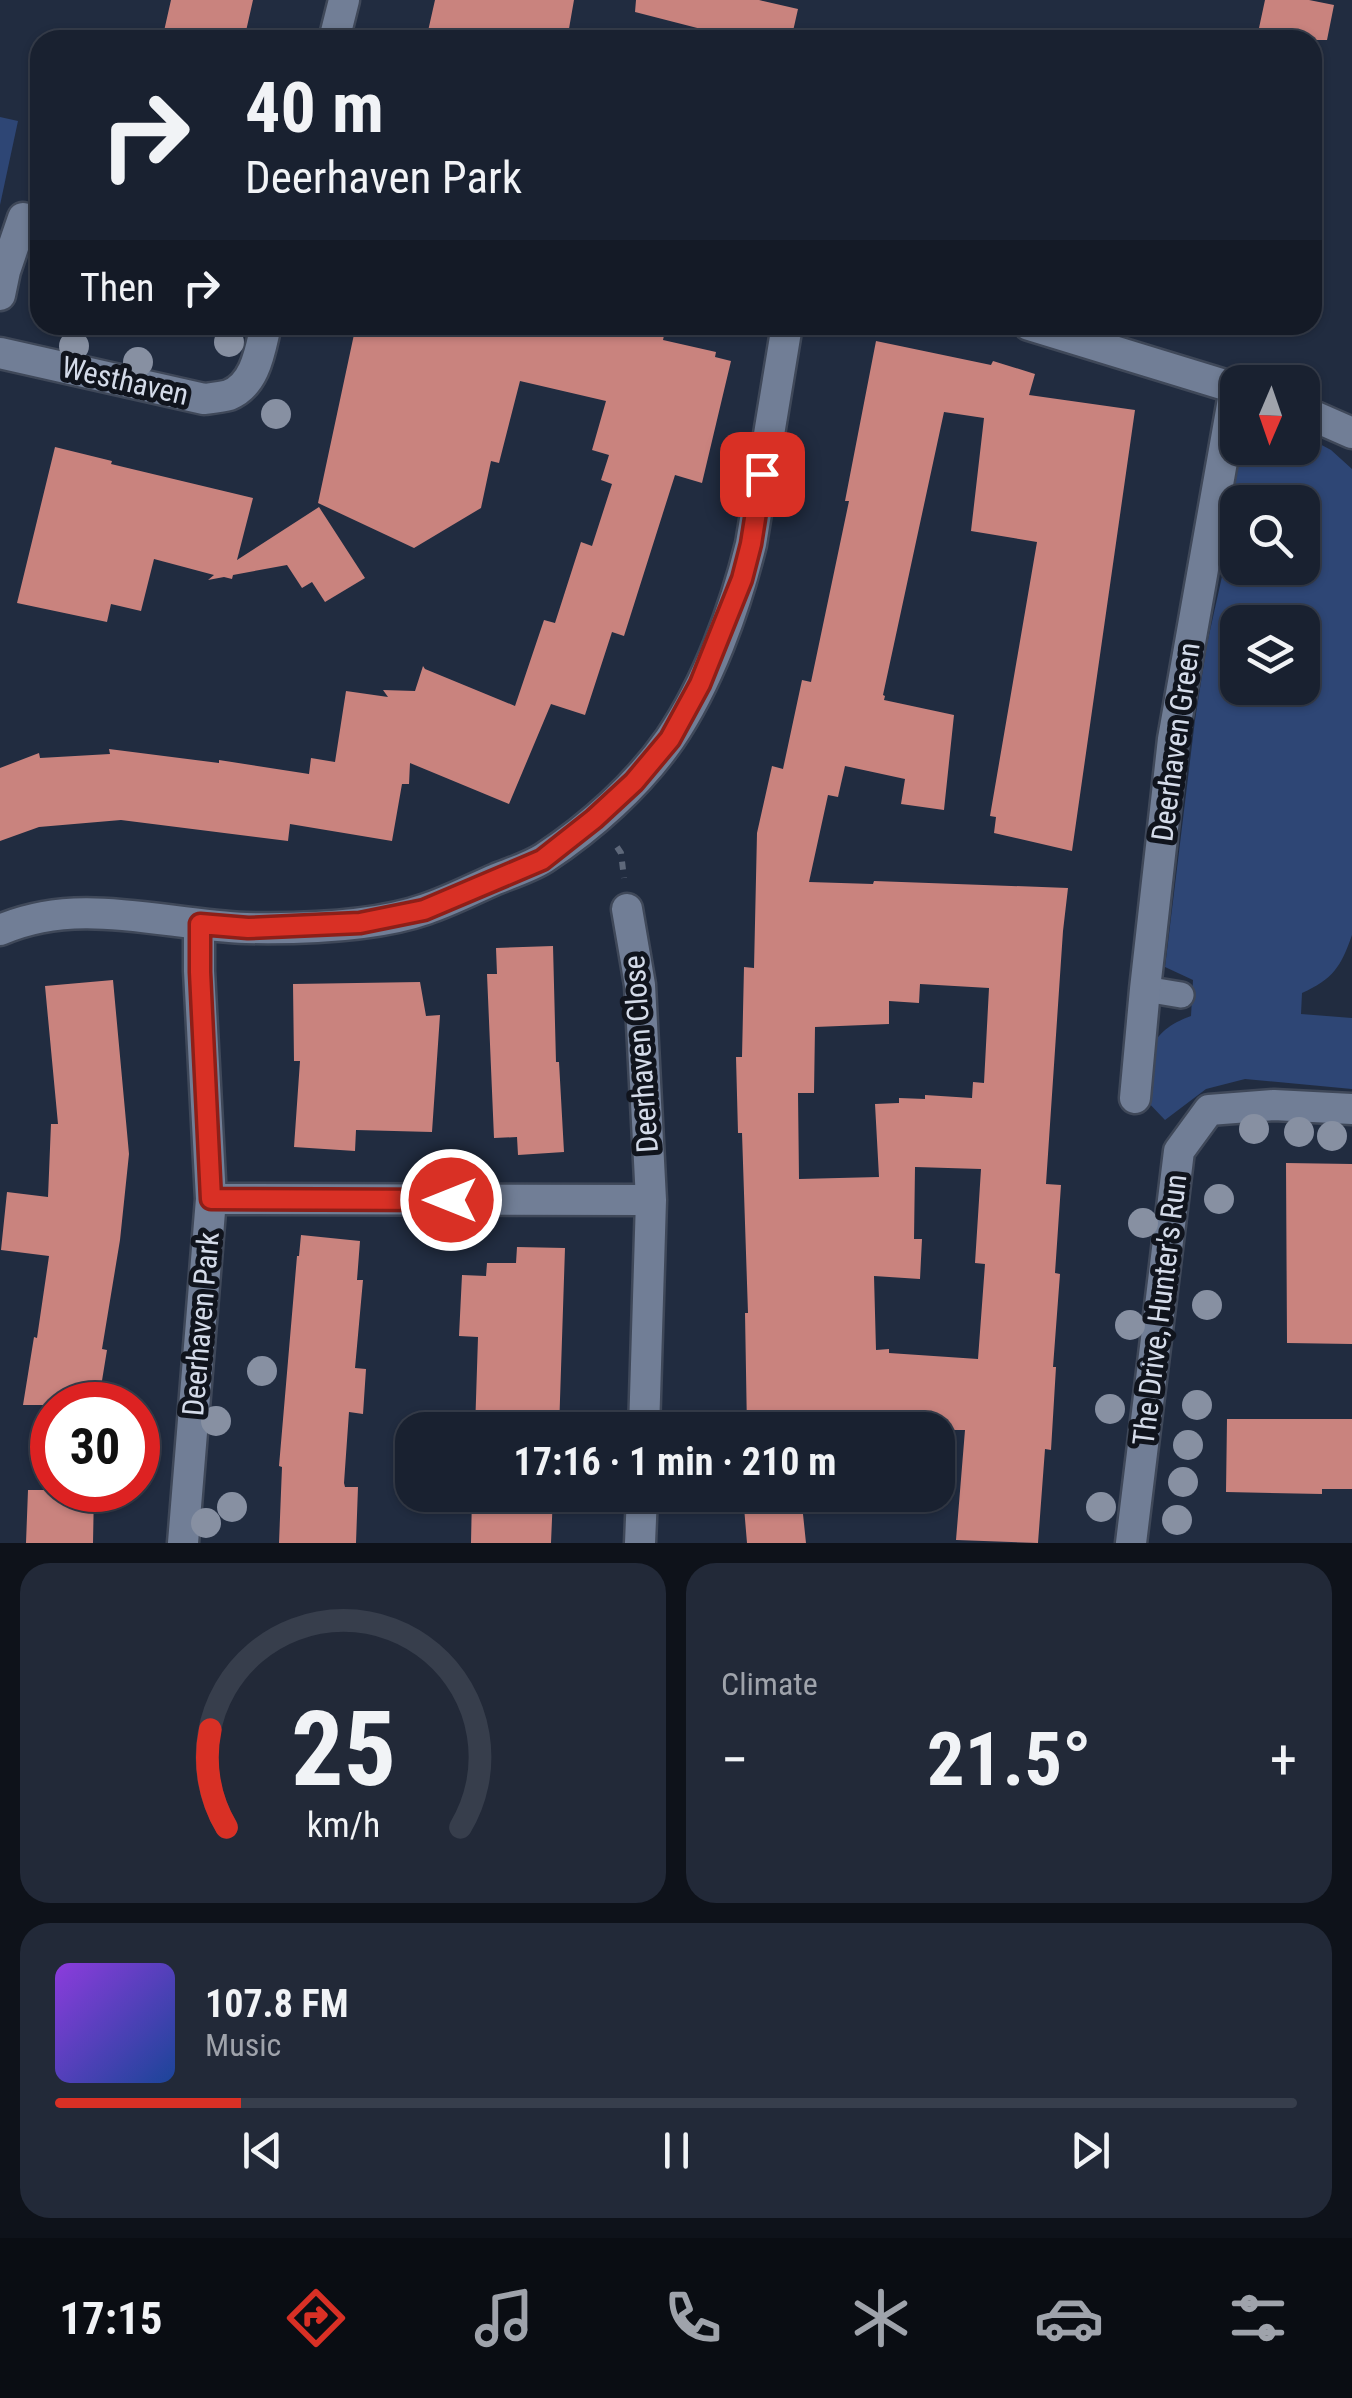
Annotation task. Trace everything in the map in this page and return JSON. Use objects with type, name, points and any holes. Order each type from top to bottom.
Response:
[{"type":"street","points":[[336,30],[344,0]]},
{"type":"street","points":[[0,295],[23,218]]},
{"type":"street","name":"Westhaven","points":[[0,353],[204,399],[230,394],[247,382],[264,335]]},
{"type":"street","points":[[0,930],[67,912],[111,912],[248,928],[360,923],[424,910],[542,860],[634,782],[670,739],[700,684],[726,623],[751,544],[785,335]]},
{"type":"street","points":[[1062,335],[1220,383]]},
{"type":"street","points":[[1320,419],[1352,433]]},
{"type":"street","name":"Deerhaven Green","points":[[1135,1098],[1172,740],[1222,465]]},
{"type":"street","name":"Deerhaven Close","points":[[626,909],[640,985],[651,1200],[645,1412]]},
{"type":"street","name":"Deerhaven Park","points":[[183,1543],[211,1199],[200,924]]},
{"type":"street","name":"The Drive, Hunter's Run","points":[[1132,1543],[1179,1151],[1209,1110],[1274,1105],[1352,1109]]},
{"type":"street","points":[[211,1199],[651,1200]]},
{"type":"street","points":[[640,1543],[641,1512]]},
{"type":"lane","points":[[1144,989],[1181,994]]},
{"type":"path","points":[[594,819],[621,853],[626,909]]},
{"type":"shaded area","points":[[0,117],[18,121],[0,205]]},
{"type":"shaded area","points":[[1320,444],[1352,469],[1352,935],[1335,971],[1302,993],[1301,1014],[1352,1018],[1352,1089],[1245,1079],[1206,1089],[1165,1120],[1143,1097],[1152,1047],[1166,1030],[1191,1016],[1193,980],[1165,967],[1195,720],[1220,585],[1320,585],[1320,485],[1233,485],[1236,465],[1320,465]]},
{"type":"building","points":[[171,0],[253,0],[246,30],[164,30]]},
{"type":"building","points":[[435,0],[574,0],[569,30],[428,30]]},
{"type":"building","points":[[636,0],[759,0],[798,9],[793,30],[705,30],[635,12]]},
{"type":"building","points":[[1265,0],[1309,0],[1334,5],[1327,40],[1322,40],[1322,30],[1259,28]]},
{"type":"building","points":[[354,335],[664,335],[663,340],[716,352],[715,357],[731,361],[702,483],[675,475],[624,636],[612,632],[585,715],[551,704],[509,804],[410,763],[409,784],[402,784],[392,841],[290,824],[288,841],[121,820],[39,827],[0,841],[0,768],[39,753],[40,758],[110,754],[109,749],[309,774],[311,758],[335,762],[346,691],[388,697],[383,690],[415,691],[423,666],[515,706],[544,620],[555,623],[581,542],[592,546],[612,484],[601,480],[609,455],[592,450],[606,401],[520,381],[499,463],[491,461],[481,508],[414,548],[318,503]]},
{"type":"building","points":[[876,341],[991,365],[993,361],[1035,374],[1029,395],[1135,410],[1072,851],[994,833],[996,817],[990,816],[1037,542],[971,531],[984,418],[944,412],[883,695],[884,700],[954,715],[944,810],[901,804],[905,779],[845,766],[838,797],[828,795],[809,882],[1068,888],[1046,1184],[1061,1185],[1055,1273],[1060,1274],[1056,1367],[1051,1450],[1045,1449],[1038,1543],[956,1540],[965,1430],[955,1430],[955,1412],[747,1412],[748,1313],[736,1057],[742,1057],[744,967],[754,968],[757,833],[772,766],[783,769],[802,680],[811,682],[849,501],[845,501]],"holes":[[[920,984],[989,988],[984,1083],[973,1082],[972,1098],[925,1095],[925,1099],[899,1098],[899,1103],[875,1104],[879,1177],[799,1179],[798,1093],[814,1093],[815,1027],[889,1024],[889,1001],[919,1003]],[[915,1167],[981,1169],[975,1263],[985,1264],[978,1359],[876,1350],[874,1276],[920,1279],[922,1239],[914,1239]]]},
{"type":"building","points":[[55,447],[253,498],[237,560],[319,507],[365,578],[325,602],[312,582],[302,588],[287,565],[233,575],[232,579],[208,580],[214,575],[154,559],[141,611],[111,604],[107,622],[17,603]]},
{"type":"building","points":[[553,946],[556,1062],[564,1152],[518,1155],[517,1137],[494,1138],[487,974],[497,974],[496,948]]},
{"type":"building","points":[[113,980],[129,1154],[102,1349],[107,1350],[102,1382],[30,1382],[30,1405],[23,1405],[49,1256],[1,1250],[7,1192],[48,1197],[51,1124],[58,1124],[45,986]]},
{"type":"building","points":[[420,982],[426,1016],[440,1015],[432,1132],[356,1130],[355,1151],[294,1147],[300,1061],[294,1061],[293,984]]},
{"type":"building","points":[[1286,1163],[1352,1164],[1352,1344],[1287,1343]]},
{"type":"building","points":[[301,1235],[360,1241],[357,1280],[363,1280],[355,1368],[366,1369],[363,1414],[349,1412],[344,1483],[345,1487],[358,1487],[356,1543],[279,1543],[279,1466]]},
{"type":"building","points":[[517,1247],[565,1248],[560,1412],[476,1412],[478,1337],[459,1336],[462,1275],[486,1276],[487,1263],[516,1263]]},
{"type":"building","points":[[1227,1419],[1352,1419],[1352,1489],[1322,1489],[1322,1494],[1226,1492]]},
{"type":"building","points":[[28,1490],[30,1512],[94,1512],[93,1543],[26,1543]]},
{"type":"building","points":[[472,1512],[552,1512],[551,1543],[471,1543]]},
{"type":"building","points":[[744,1512],[803,1512],[806,1543],[747,1543]]},
{"type":"route","points":[[451,1200],[211,1199],[200,924],[248,928],[360,923],[424,910],[542,860],[594,819],[634,782],[670,739],[700,684],[742,579],[762,474]]}]
